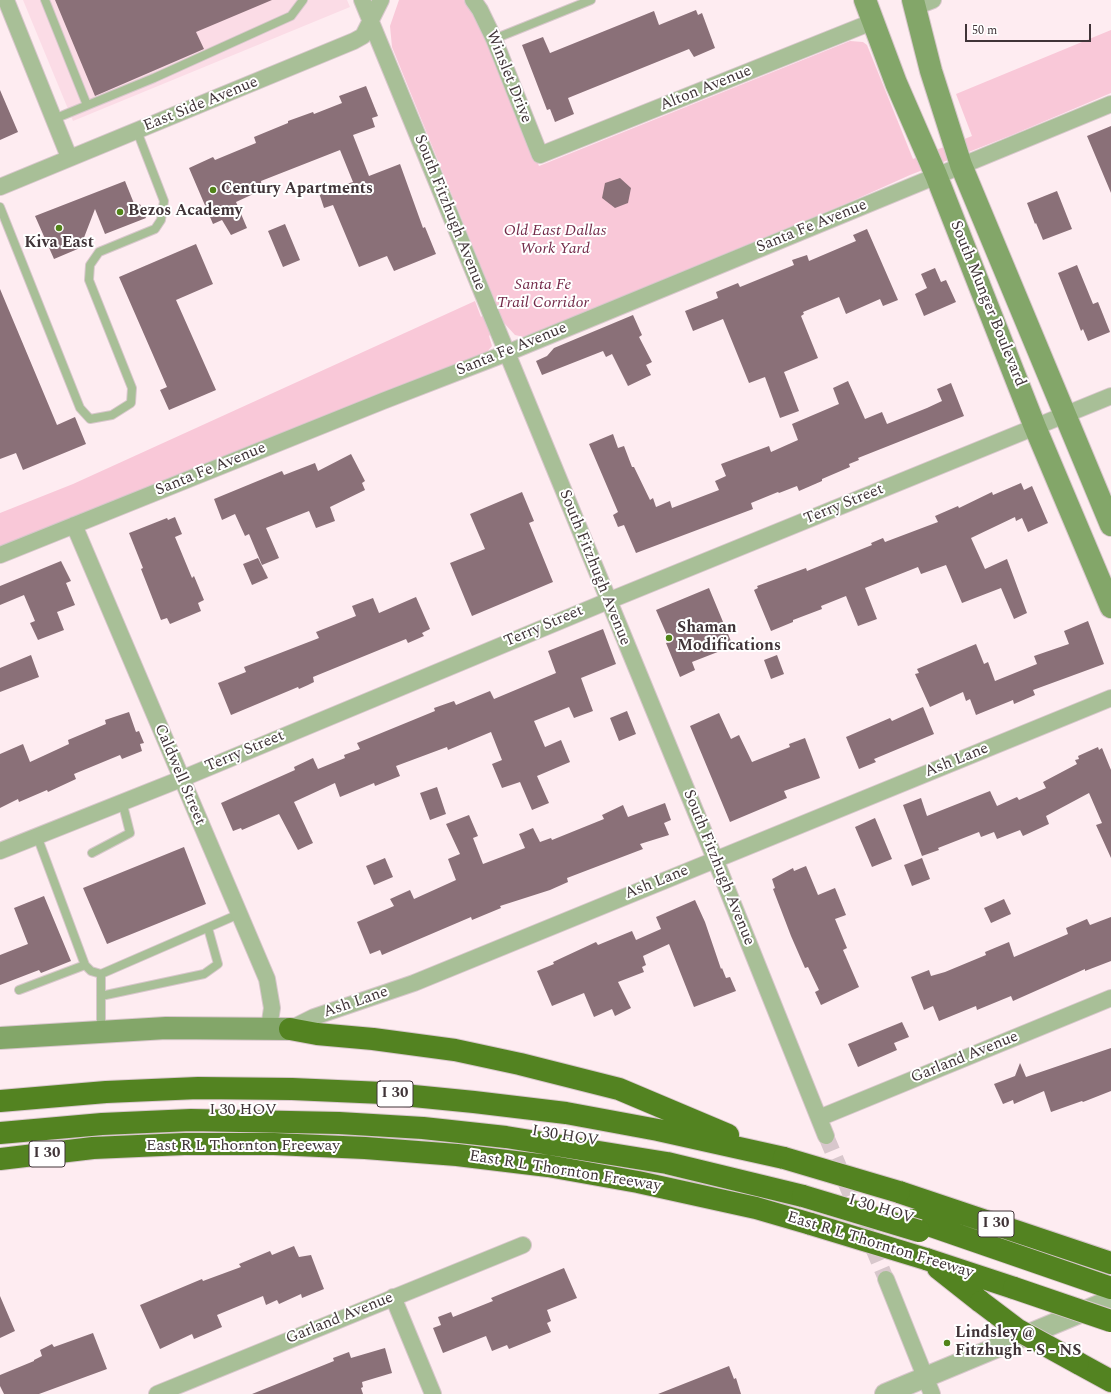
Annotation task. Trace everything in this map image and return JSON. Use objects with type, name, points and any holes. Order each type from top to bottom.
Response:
[{"type":"highway","points":[[280,1028],[317,1034],[373,1039],[455,1050],[596,1083],[618,1089],[784,1158]]},
{"type":"highway","name":"I 30","points":[[0,1101],[106,1092],[198,1088],[292,1089],[383,1093],[566,1113],[658,1130],[784,1158],[899,1192],[1102,1260]]},
{"type":"highway","name":"I 30 HOV","points":[[0,1123],[136,1112],[240,1110],[342,1113],[420,1119],[560,1136],[634,1148],[696,1161],[916,1225],[1054,1272],[1111,1288]]},
{"type":"highway","name":"I 30 HOV","points":[[0,1133],[102,1124],[191,1120],[340,1123],[423,1128],[506,1137],[666,1163],[800,1191]]},
{"type":"highway","name":"East R L Thornton Freeway","points":[[0,1159],[93,1148],[184,1144],[274,1144],[365,1148],[457,1155],[548,1166],[638,1182],[756,1208],[926,1259],[1111,1322]]},
{"type":"highway","points":[[0,1169],[93,1148]]},
{"type":"highway","points":[[926,1259],[1018,1330],[1111,1380]]},
{"type":"highway","name":"I 30 HOV","points":[[1054,1272],[1111,1297]]},
{"type":"main road","name":"South Munger Boulevard","points":[[865,0],[872,22],[936,175],[1035,427],[1111,607]]},
{"type":"main road","name":"South Munger Boulevard","points":[[920,2],[931,71],[961,165],[1111,525]]},
{"type":"main road","points":[[0,1038],[166,1028],[280,1028]]},
{"type":"street","points":[[6,0],[69,157]]},
{"type":"street","name":"South Fitzhugh Avenue","points":[[362,0],[715,859],[826,1136]]},
{"type":"street","name":"East Side Avenue","points":[[0,187],[69,157],[137,131],[354,41],[363,36],[381,0]]},
{"type":"street","name":"Winslet Drive","points":[[473,0],[480,10],[494,39],[540,155]]},
{"type":"street","name":"Alton Avenue","points":[[540,155],[872,22]]},
{"type":"street","name":"Santa Fe Avenue","points":[[0,555],[383,401],[507,354],[936,175],[1111,104]]},
{"type":"street","name":"Terry Street","points":[[0,851],[122,801],[181,779],[608,601],[1111,396]]},
{"type":"street","name":"Caldwell Street","points":[[74,525],[266,979],[272,1008],[280,1028]]},
{"type":"street","name":"Ash Lane","points":[[280,1028],[414,983],[1111,698]]},
{"type":"street","name":"Garland Avenue","points":[[819,1118],[1111,998]]},
{"type":"street","name":"Garland Avenue","points":[[158,1394],[523,1245]]},
{"type":"street","points":[[886,1279],[929,1386]]},
{"type":"street","points":[[393,1297],[433,1394]]},
{"type":"street","points":[[885,1394],[929,1386],[1111,1300]]},
{"type":"lane","points":[[45,0],[87,106]]},
{"type":"lane","points":[[54,119],[154,78],[291,16],[303,0]]},
{"type":"lane","points":[[494,39],[592,0]]},
{"type":"lane","points":[[0,207],[80,408],[90,418],[112,415],[131,403],[132,388],[89,280],[90,265],[99,252],[155,229],[161,220],[164,201],[137,131]]},
{"type":"lane","points":[[92,853],[130,833],[122,801]]},
{"type":"lane","points":[[37,836],[85,965],[91,971],[101,974],[239,914]]},
{"type":"lane","points":[[101,996],[204,974],[218,964],[208,928]]},
{"type":"lane","points":[[19,990],[85,965]]},
{"type":"lane","points":[[101,974],[101,1032]]},
{"type":"shaded area","points":[[23,0],[347,0],[350,7],[73,121]]},
{"type":"green space","name":"Old East Dallas Work Yard","points":[[399,0],[466,0],[485,37],[539,166],[850,41],[863,42],[867,45],[913,159],[972,136],[956,94],[1111,30],[1111,93],[1012,135],[910,175],[850,202],[524,337],[515,335],[504,323],[489,336],[492,346],[487,352],[0,548],[0,513],[73,484],[475,301],[481,317],[496,304],[392,47],[390,26]]},
{"type":"building","points":[[55,0],[272,0],[196,32],[204,49],[95,96]]},
{"type":"building","points":[[696,10],[698,15],[702,13],[715,48],[694,57],[689,49],[568,98],[574,114],[555,122],[550,109],[547,110],[522,45],[543,37],[550,53],[654,11],[659,25]]},
{"type":"building","points":[[366,86],[378,116],[372,118],[375,127],[353,135],[369,176],[400,164],[423,228],[425,227],[436,254],[394,271],[387,256],[359,267],[333,205],[324,208],[319,193],[353,182],[340,150],[261,181],[262,190],[236,202],[247,228],[231,235],[222,220],[213,224],[189,168],[213,157],[215,160],[256,143],[254,137],[288,123],[288,121],[313,112],[314,114],[342,103],[339,96]]},
{"type":"building","points":[[0,90],[18,132],[0,140]]},
{"type":"building","points":[[1111,126],[1111,193],[1087,136]]},
{"type":"building","points":[[620,178],[631,188],[628,203],[615,208],[602,198],[605,183]]},
{"type":"building","points":[[125,181],[135,206],[140,204],[146,218],[105,234],[95,209],[80,248],[54,259],[35,216]]},
{"type":"building","points":[[1057,191],[1072,229],[1043,240],[1027,203]]},
{"type":"building","points":[[285,224],[300,260],[283,267],[268,231]]},
{"type":"building","points":[[867,229],[898,300],[883,306],[880,299],[846,314],[839,297],[803,312],[804,314],[801,316],[818,358],[784,372],[799,411],[780,418],[765,377],[749,383],[723,319],[693,331],[685,311],[718,298],[716,292],[738,283],[740,287],[794,265],[792,260],[807,255],[809,261],[856,241],[853,235]]},
{"type":"building","points":[[196,244],[213,284],[176,300],[216,390],[169,410],[160,390],[167,387],[119,277]]},
{"type":"building","points":[[1077,265],[1093,304],[1098,302],[1110,332],[1088,341],[1083,329],[1081,331],[1058,273]]},
{"type":"building","points":[[935,268],[941,282],[946,280],[956,302],[924,316],[915,294],[927,288],[921,274]]},
{"type":"building","points":[[0,289],[57,425],[75,417],[86,444],[23,470],[16,453],[0,459]]},
{"type":"building","points":[[633,315],[642,335],[639,337],[652,362],[646,365],[651,375],[628,386],[612,354],[606,357],[603,351],[542,375],[536,361],[547,356],[554,348]]},
{"type":"building","points":[[848,381],[865,419],[882,412],[887,424],[927,408],[942,401],[937,389],[951,383],[964,416],[858,458],[859,460],[849,464],[850,467],[799,491],[797,486],[779,493],[778,492],[751,503],[753,509],[636,553],[624,525],[618,527],[613,515],[618,512],[589,444],[613,434],[618,448],[624,446],[632,467],[634,467],[650,500],[653,498],[656,507],[670,501],[672,508],[719,490],[715,481],[726,476],[721,464],[769,446],[771,452],[798,440],[792,424],[839,404],[833,388]]},
{"type":"building","points":[[351,454],[365,481],[362,483],[365,490],[330,507],[335,521],[316,528],[309,511],[266,528],[279,558],[262,565],[249,534],[245,536],[235,514],[222,520],[214,499],[282,471],[284,475],[315,463],[318,471]]},
{"type":"building","points":[[1021,483],[1024,490],[1032,486],[1048,523],[1028,532],[1022,518],[1016,521],[1015,517],[971,538],[985,569],[1007,559],[1027,613],[1014,619],[1001,588],[962,603],[946,565],[921,574],[918,567],[865,588],[877,619],[858,626],[846,596],[821,606],[822,609],[793,620],[793,622],[771,631],[754,590],[758,588],[757,586],[806,568],[807,571],[872,545],[871,543],[883,538],[885,542],[938,522],[935,516],[958,506],[959,508],[992,492],[993,495]]},
{"type":"building","points":[[522,492],[534,521],[529,523],[553,582],[472,616],[450,563],[485,549],[470,514]]},
{"type":"building","points":[[175,517],[182,534],[175,537],[192,578],[194,576],[204,600],[198,603],[201,611],[170,624],[167,618],[161,620],[129,533],[167,518],[168,520]]},
{"type":"building","points":[[258,558],[268,578],[252,585],[243,564]]},
{"type":"building","points":[[61,561],[71,581],[66,583],[75,605],[57,612],[64,630],[38,640],[30,623],[35,621],[24,595],[0,605],[0,586]]},
{"type":"building","points":[[709,588],[733,646],[692,662],[695,670],[680,677],[666,643],[670,642],[656,610]]},
{"type":"building","points":[[416,597],[430,629],[422,633],[424,636],[408,643],[406,639],[313,677],[314,682],[308,685],[299,689],[298,687],[231,715],[218,683],[246,672],[244,667],[319,638],[316,632],[356,616],[352,606],[373,598],[379,613]]},
{"type":"building","points":[[1088,621],[1104,664],[1033,690],[1035,695],[1014,704],[1013,700],[976,715],[970,699],[966,701],[963,692],[930,707],[915,674],[919,673],[917,669],[976,644],[984,664],[988,662],[995,681],[1037,664],[1034,656],[1069,644],[1064,631]]},
{"type":"building","points":[[603,629],[616,664],[581,678],[593,711],[574,718],[569,707],[534,721],[545,747],[561,740],[570,762],[537,776],[549,803],[532,810],[520,782],[502,788],[492,764],[502,760],[491,732],[448,750],[447,747],[396,766],[400,776],[375,786],[374,783],[340,797],[335,783],[294,802],[313,843],[298,850],[279,814],[242,830],[241,828],[233,831],[221,803],[295,770],[294,767],[313,758],[318,769],[345,758],[344,755],[360,749],[357,743],[435,711],[434,708],[454,701],[456,705],[490,691],[494,699],[556,673],[548,651]]},
{"type":"building","points":[[31,655],[39,677],[0,692],[0,668]]},
{"type":"building","points":[[777,655],[784,674],[771,679],[764,660]]},
{"type":"building","points":[[923,707],[934,734],[874,759],[876,762],[859,769],[846,737],[890,718],[892,721]]},
{"type":"building","points":[[627,711],[636,734],[619,741],[610,718]]},
{"type":"building","points":[[129,712],[136,732],[139,731],[144,743],[140,744],[142,751],[122,759],[120,755],[74,774],[76,779],[48,792],[47,790],[19,802],[18,799],[0,808],[0,754],[23,744],[30,762],[69,744],[68,740],[106,724],[105,720]]},
{"type":"building","points":[[719,713],[731,739],[739,735],[752,762],[790,747],[789,744],[805,738],[820,778],[784,791],[787,798],[730,822],[690,726]]},
{"type":"building","points":[[1098,747],[1099,750],[1102,748],[1111,770],[1111,858],[1096,825],[1102,823],[1089,793],[1046,816],[1049,824],[1023,836],[1020,830],[997,839],[994,832],[981,837],[979,832],[922,856],[903,805],[921,798],[927,816],[990,791],[997,806],[1017,797],[1019,800],[1046,788],[1043,782],[1077,764],[1075,760],[1079,759],[1078,756]]},
{"type":"building","points":[[437,787],[446,814],[430,820],[420,793]]},
{"type":"building","points":[[665,803],[671,820],[664,823],[669,835],[640,844],[643,849],[567,878],[568,882],[550,890],[500,906],[501,908],[472,920],[471,917],[382,955],[380,950],[370,954],[357,922],[394,906],[390,899],[410,890],[414,899],[456,880],[448,859],[460,854],[446,824],[469,815],[478,836],[473,838],[483,864],[525,848],[519,834],[533,828],[540,842],[551,838],[552,840],[604,819],[602,815],[623,805],[628,817]]},
{"type":"building","points":[[875,818],[892,859],[872,867],[855,827]]},
{"type":"building","points":[[184,847],[206,904],[107,944],[83,888]]},
{"type":"building","points":[[385,858],[393,877],[374,885],[366,866]]},
{"type":"building","points":[[922,858],[930,879],[912,886],[904,865]]},
{"type":"building","points":[[806,866],[818,895],[835,888],[846,915],[835,919],[847,948],[843,950],[859,987],[821,1005],[815,992],[819,990],[808,967],[805,968],[773,889],[775,888],[772,879],[793,868],[794,871]]},
{"type":"building","points":[[44,896],[71,961],[41,973],[39,970],[0,985],[0,955],[28,944],[14,908]]},
{"type":"building","points":[[1004,899],[1011,914],[991,923],[984,908]]},
{"type":"building","points":[[695,900],[705,922],[721,969],[722,968],[726,978],[730,977],[736,991],[694,1007],[669,944],[643,956],[646,965],[642,967],[644,972],[618,982],[631,1008],[615,1016],[612,1009],[594,1017],[584,993],[552,1006],[537,971],[554,964],[553,962],[596,942],[598,945],[632,931],[636,940],[661,929],[656,917]]},
{"type":"building","points":[[1111,917],[1111,961],[1085,971],[1085,969],[1013,1001],[1011,996],[977,1010],[976,1006],[939,1021],[933,1006],[924,1010],[911,977],[929,970],[931,976],[945,972],[986,955],[985,952],[1009,942],[1014,957],[1068,934],[1066,928],[1087,919],[1090,925]]},
{"type":"building","points":[[902,1022],[909,1037],[894,1043],[897,1050],[858,1067],[848,1044]]},
{"type":"building","points":[[1111,1048],[1111,1091],[1051,1112],[1044,1091],[1014,1104],[1013,1100],[1003,1104],[994,1084],[1015,1076],[1020,1063],[1026,1077]]},
{"type":"building","points":[[294,1246],[299,1257],[311,1255],[324,1289],[302,1298],[301,1294],[279,1304],[277,1300],[266,1305],[263,1296],[217,1315],[222,1327],[194,1339],[192,1334],[160,1349],[140,1305],[202,1279],[203,1281],[241,1267],[239,1264],[270,1251],[272,1255]]},
{"type":"building","points":[[564,1268],[577,1298],[547,1310],[551,1321],[547,1323],[551,1332],[509,1349],[507,1345],[492,1351],[486,1336],[443,1353],[433,1328],[441,1325],[438,1317],[451,1312],[453,1317],[493,1301],[491,1298]]},
{"type":"building","points":[[0,1296],[15,1331],[0,1338]]},
{"type":"building","points":[[93,1333],[107,1369],[39,1394],[4,1394],[0,1386],[0,1375],[34,1361],[42,1356],[40,1350],[52,1344],[54,1347]]},
{"type":"building","points":[[385,1348],[392,1373],[362,1382],[363,1387],[361,1388],[363,1394],[252,1394],[334,1361],[333,1358],[349,1352],[351,1358]]},
{"type":"building","points":[[729,1366],[734,1379],[736,1378],[741,1394],[658,1394]]},
{"type":"tunnel","points":[[826,1136],[886,1279]]},
{"type":"place","name":"Century Apartments","points":[[213,190]]},
{"type":"place","name":"Bezos Academy","points":[[120,212]]},
{"type":"place","name":"Kiva East","points":[[59,228]]},
{"type":"place","name":"Shaman Modifications","points":[[669,638]]},
{"type":"place","name":"Lindsley @ Fitzhugh - S - NS","points":[[947,1343]]},
{"type":"park label","name":"Santa Fe Trail Corridor","points":[[543,295]]}]
